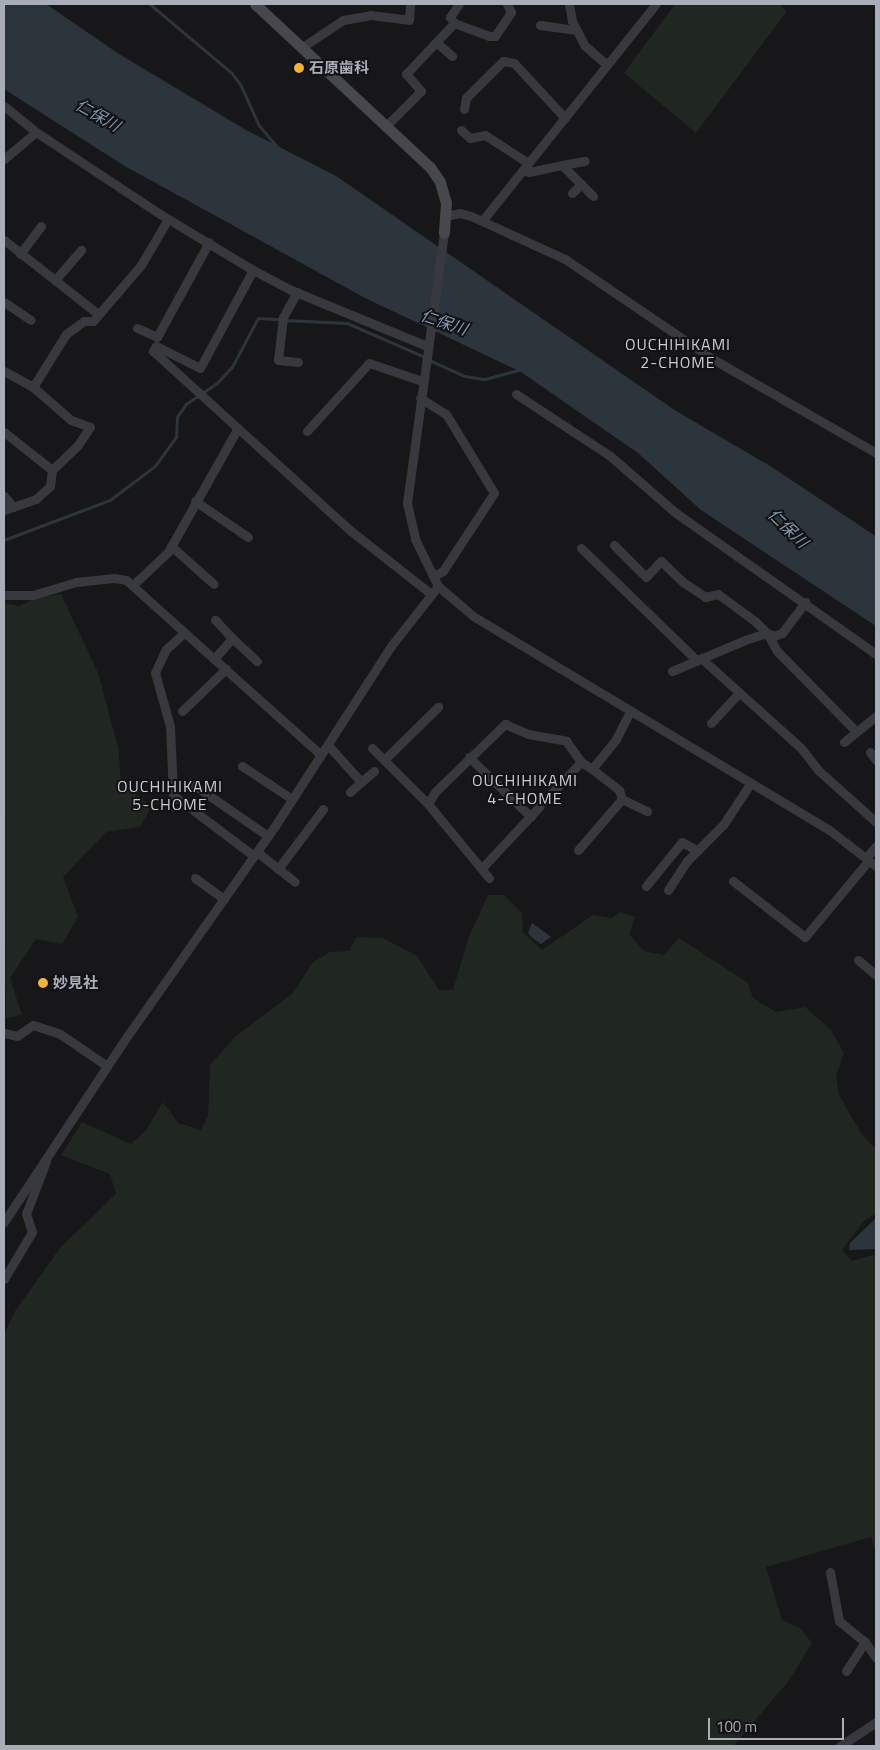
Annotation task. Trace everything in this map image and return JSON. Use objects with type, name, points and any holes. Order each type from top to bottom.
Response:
[{"type":"main road","points":[[255,4],[430,168],[440,182],[446,216],[443,235]]},
{"type":"street","points":[[301,48],[343,20],[370,15],[409,20],[410,4]]},
{"type":"street","points":[[459,4],[450,17],[454,23],[495,36],[511,12],[507,4]]},
{"type":"street","points":[[569,4],[584,45],[607,65]]},
{"type":"street","points":[[482,221],[656,4]]},
{"type":"street","points":[[385,127],[421,91],[406,74],[454,23]]},
{"type":"street","points":[[540,25],[577,30]]},
{"type":"street","points":[[437,43],[452,56]]},
{"type":"street","points":[[464,109],[466,98],[503,61],[514,62],[565,118]]},
{"type":"street","points":[[4,106],[36,132],[168,219],[253,270],[297,292],[428,346]]},
{"type":"street","points":[[461,130],[470,138],[485,135],[526,167],[529,172],[585,161]]},
{"type":"street","points":[[4,159],[36,132]]},
{"type":"street","points":[[562,165],[593,196]]},
{"type":"street","points":[[572,193],[581,184]]},
{"type":"street","points":[[446,216],[460,213],[482,221],[565,259],[711,358],[876,453]]},
{"type":"street","points":[[33,387],[66,334],[84,321],[94,320],[141,265],[168,219]]},
{"type":"street","points":[[20,254],[41,226]]},
{"type":"street","points":[[443,235],[407,503],[415,538],[438,586],[472,616],[828,829],[876,866]]},
{"type":"street","points":[[4,240],[98,314]]},
{"type":"street","points":[[137,328],[157,337],[209,242]]},
{"type":"street","points":[[55,280],[68,258],[81,250]]},
{"type":"street","points":[[253,270],[200,368],[156,346],[153,351],[351,531],[431,594]]},
{"type":"street","points":[[297,292],[282,321],[278,360],[298,362]]},
{"type":"street","points":[[4,302],[31,320]]},
{"type":"street","points":[[307,431],[369,363],[422,381]]},
{"type":"street","points":[[4,371],[33,387],[71,420],[90,427],[78,445],[52,470],[50,486],[36,499],[8,509],[4,496]]},
{"type":"street","points":[[516,394],[609,455],[676,513],[805,602],[876,654]]},
{"type":"street","points":[[420,398],[446,414],[494,493],[443,571],[433,576]]},
{"type":"street","points":[[133,585],[171,546],[238,428]]},
{"type":"street","points":[[4,432],[52,470]]},
{"type":"street","points":[[195,501],[248,537]]},
{"type":"street","points":[[614,545],[646,578],[661,561],[682,582],[705,597],[718,594],[767,633],[774,636],[782,633],[805,602]]},
{"type":"street","points":[[171,546],[214,584]]},
{"type":"street","points":[[581,548],[876,822]]},
{"type":"street","points":[[4,595],[33,595],[62,584],[114,578],[133,585],[321,755]]},
{"type":"street","points":[[4,1222],[107,1066],[268,836],[391,646],[438,586]]},
{"type":"street","points":[[215,620],[257,661]]},
{"type":"street","points":[[184,633],[166,648],[156,673],[170,726],[173,795],[295,882]]},
{"type":"street","points":[[672,671],[698,658],[767,633]]},
{"type":"street","points":[[767,633],[777,652],[855,730]]},
{"type":"street","points":[[214,659],[232,638]]},
{"type":"street","points":[[182,711],[226,669]]},
{"type":"street","points":[[711,723],[739,693]]},
{"type":"street","points":[[384,760],[438,708]]},
{"type":"street","points":[[592,769],[616,739],[630,711]]},
{"type":"street","points":[[844,742],[855,730],[876,716]]},
{"type":"street","points":[[428,804],[434,792],[505,724],[528,734],[566,741],[581,762],[618,790],[622,799],[647,812]]},
{"type":"street","points":[[328,745],[361,782]]},
{"type":"street","points":[[372,748],[428,804],[489,878]]},
{"type":"street","points":[[870,752],[876,760]]},
{"type":"street","points":[[469,757],[531,816]]},
{"type":"street","points":[[482,868],[581,762]]},
{"type":"street","points":[[242,766],[292,799]]},
{"type":"street","points":[[350,792],[374,771]]},
{"type":"street","points":[[668,890],[687,860],[723,825],[750,784]]},
{"type":"street","points":[[194,785],[212,793],[229,814],[268,836]]},
{"type":"street","points":[[578,850],[622,799]]},
{"type":"street","points":[[278,869],[324,809]]},
{"type":"street","points":[[646,886],[682,842],[698,851]]},
{"type":"street","points":[[733,881],[805,937],[868,859],[876,846]]},
{"type":"street","points":[[195,878],[224,899]]},
{"type":"street","points":[[858,960],[876,975]]},
{"type":"street","points":[[4,1033],[17,1036],[33,1025],[60,1034],[107,1066]]},
{"type":"street","points":[[4,1278],[32,1232],[26,1214],[45,1170],[46,1158]]},
{"type":"street","points":[[830,1572],[839,1621],[865,1642],[876,1658]]},
{"type":"street","points":[[846,1671],[865,1642]]},
{"type":"street","points":[[840,1746],[876,1722]]},
{"type":"shaded area","points":[[675,4],[778,4],[787,11],[696,133],[624,73]]},
{"type":"shaded area","points":[[61,594],[98,673],[118,747],[121,781],[151,807],[140,827],[106,832],[63,877],[78,917],[62,944],[36,939],[10,978],[22,1015],[6,1018],[4,603],[19,606],[36,598]]},
{"type":"shaded area","points":[[488,895],[504,895],[522,913],[523,932],[542,950],[593,915],[611,918],[621,912],[635,917],[629,934],[644,951],[664,955],[679,938],[748,983],[753,998],[776,1012],[805,1007],[831,1030],[844,1053],[836,1076],[839,1095],[861,1133],[876,1149],[876,1213],[863,1222],[842,1250],[852,1261],[876,1254],[876,1552],[871,1537],[766,1567],[782,1620],[800,1628],[812,1643],[788,1682],[733,1746],[4,1746],[4,1335],[15,1311],[60,1248],[116,1194],[110,1174],[61,1155],[82,1122],[131,1144],[146,1130],[163,1102],[178,1123],[201,1130],[208,1116],[210,1065],[236,1036],[293,993],[313,962],[330,952],[349,951],[356,937],[383,938],[417,956],[439,990],[453,990],[468,939]]},
{"type":"water","name":"仁保川","points":[[4,4],[46,4],[119,54],[246,130],[336,176],[676,411],[770,466],[871,533],[876,537],[876,626],[701,510],[638,453],[521,372],[365,298],[123,165],[4,89]]},
{"type":"water","points":[[532,923],[551,937],[541,944],[532,938],[528,933]]},
{"type":"water","points":[[876,1218],[876,1249],[849,1250],[850,1243]]},
{"type":"waterway","points":[[150,4],[232,73],[241,85],[259,125],[278,148]]},
{"type":"waterway","points":[[4,540],[110,500],[155,466],[176,437],[177,417],[186,404],[217,383],[232,367],[258,318],[280,319]]},
{"type":"waterway","points":[[285,320],[347,323],[425,357]]},
{"type":"waterway","points":[[429,360],[465,376],[485,379],[522,369]]},
{"type":"place","name":"石原歯科","points":[[299,68]]},
{"type":"place","name":"妙見社","points":[[43,983]]},
{"type":"district","name":"OUCHIHIKAMI 2-CHOME","points":[[678,353]]},
{"type":"district","name":"OUCHIHIKAMI 4-CHOME","points":[[525,789]]},
{"type":"district","name":"OUCHIHIKAMI 5-CHOME","points":[[170,795]]}]
